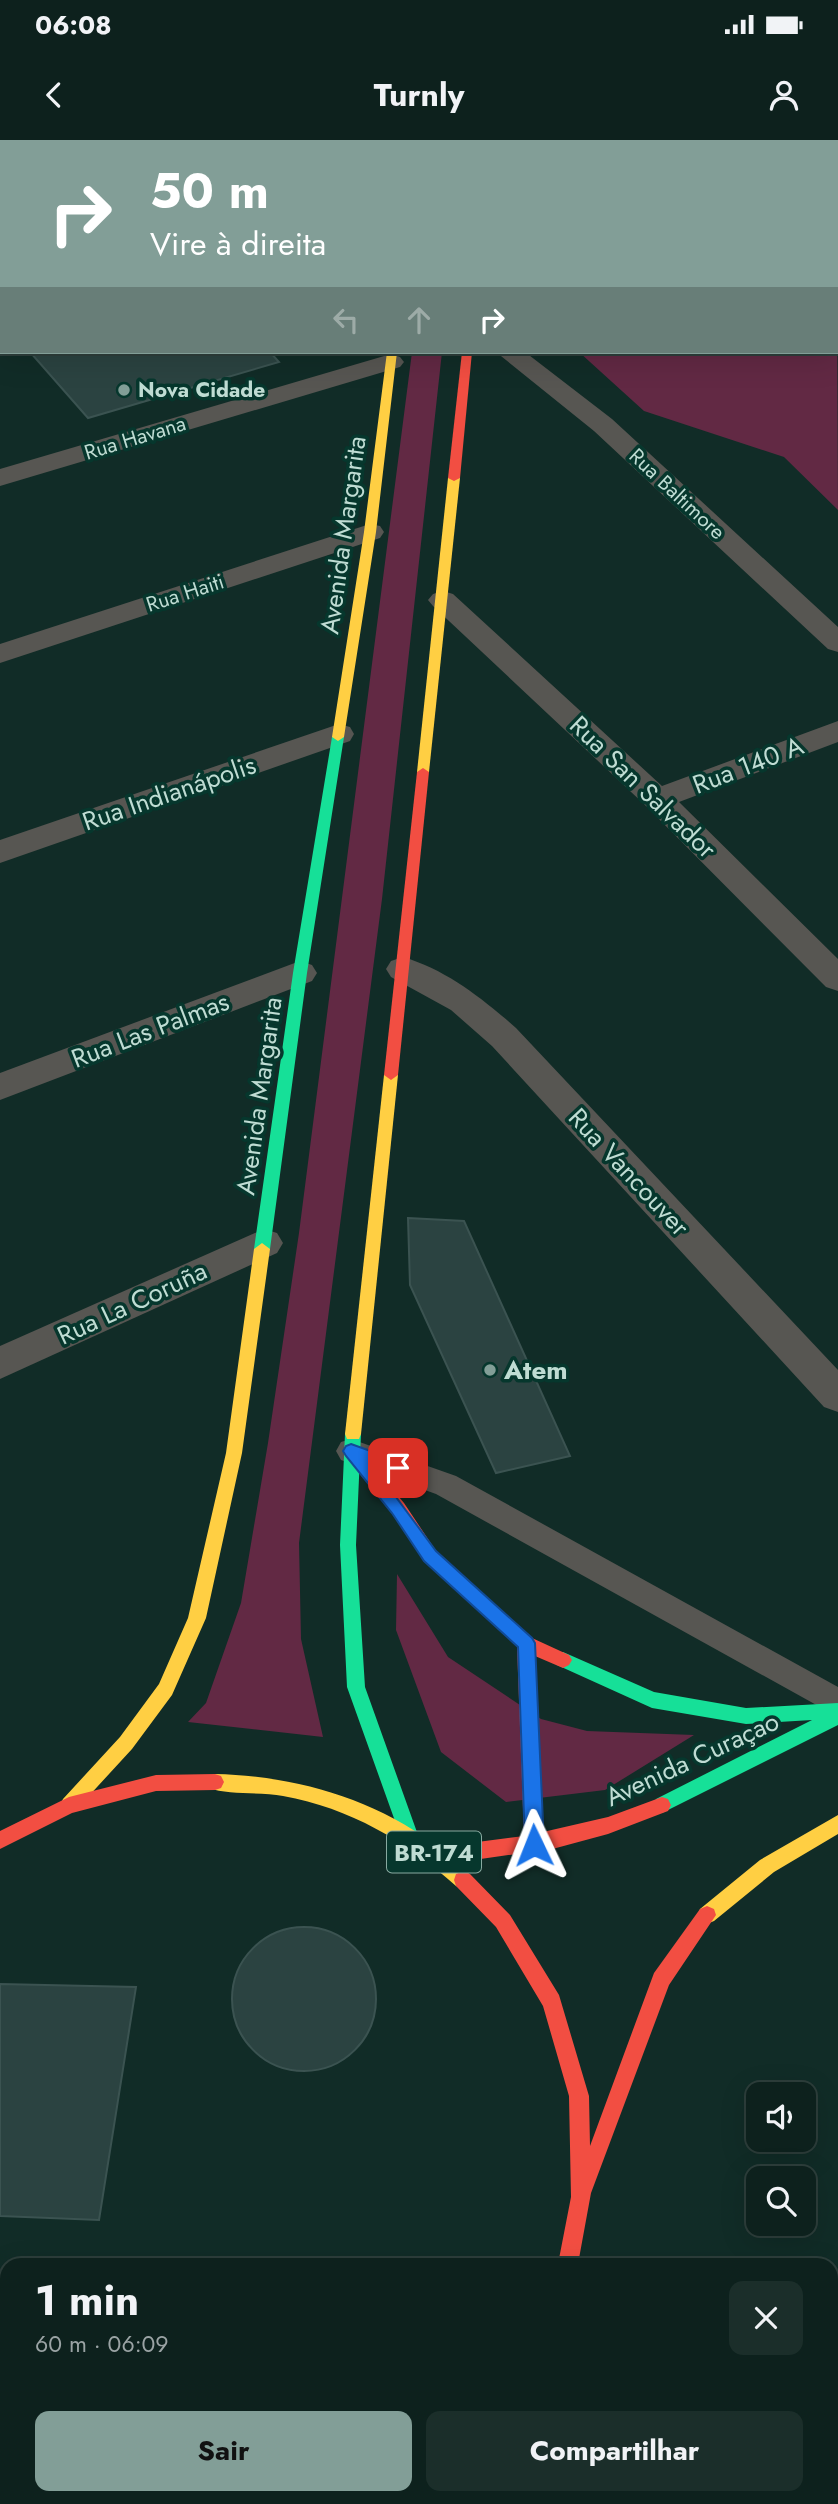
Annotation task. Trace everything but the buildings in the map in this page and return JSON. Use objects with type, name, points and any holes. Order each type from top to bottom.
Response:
[{"type":"main road","points":[[409,1835],[356,1686],[348,1545],[351,1451],[443,600],[467,354]]},
{"type":"main road","name":"Avenida Margarita","points":[[69,1805],[126,1743],[166,1689],[197,1618],[234,1453],[300,973],[370,532],[391,357]]},
{"type":"main road","points":[[351,1451],[398,1508],[430,1556],[526,1643],[653,1700],[746,1716],[838,1711]]},
{"type":"main road","points":[[526,1643],[534,1845]]},
{"type":"main road","name":"Avenida Curaçao","points":[[439,1856],[534,1845],[597,1830],[662,1806],[838,1716]]},
{"type":"main road","name":"BR-174","points":[[0,1840],[69,1805],[156,1783],[243,1781],[330,1798],[409,1835],[439,1856],[503,1921],[552,2002],[579,2096],[581,2197]]},
{"type":"main road","name":"BR-174","points":[[569,2258],[581,2197],[662,1980],[712,1909],[767,1866],[838,1825]]},
{"type":"street","name":"Rua Baltimore","points":[[512,354],[603,425],[838,643]]},
{"type":"street","name":"Rua Havana","points":[[0,478],[391,357]]},
{"type":"street","name":"Rua Haiti","points":[[0,654],[370,532]]},
{"type":"street","name":"Rua San Salvador","points":[[443,600],[657,799],[838,979]]},
{"type":"street","name":"Rua 140 A","points":[[657,799],[838,731]]},
{"type":"street","name":"Rua Indianápolis","points":[[0,852],[339,734]]},
{"type":"street","name":"Rua Vancouver","points":[[403,969],[463,1001],[504,1037],[838,1396]]},
{"type":"street","name":"Rua Las Palmas","points":[[0,1087],[300,973]]},
{"type":"street","name":"Rua La Coruña","points":[[0,1363],[264,1243]]},
{"type":"lane","points":[[351,1451],[446,1485],[838,1703]]},
{"type":"shaded area","points":[[412,354],[442,354],[382,899],[299,1543],[301,1639],[323,1737],[188,1722],[206,1703],[241,1603],[299,1233]]},
{"type":"shaded area","points":[[581,354],[837,354],[838,510],[784,457],[644,411]]},
{"type":"shaded area","points":[[397,1574],[448,1657],[541,1719],[587,1731],[694,1735],[605,1790],[506,1802],[441,1752],[396,1630]]},
{"type":"traffic: fast","points":[[262,1249],[300,973],[338,737]]},
{"type":"traffic: fast","points":[[353,1434],[348,1545],[356,1687],[409,1835]]},
{"type":"traffic: fast","points":[[563,1660],[652,1700],[746,1716],[838,1711]]},
{"type":"traffic: fast","points":[[662,1805],[838,1716]]},
{"type":"traffic: slow","points":[[338,737],[370,532],[392,354]]},
{"type":"traffic: slow","points":[[423,772],[454,478]]},
{"type":"traffic: slow","points":[[353,1434],[391,1075]]},
{"type":"traffic: slow","points":[[69,1805],[126,1743],[166,1689],[197,1618],[234,1453],[262,1249]]},
{"type":"traffic: slow","points":[[215,1782],[283,1787],[349,1806],[410,1837],[438,1857],[463,1880]]},
{"type":"traffic: slow","points":[[707,1915],[767,1866],[838,1824]]},
{"type":"traffic: jam","points":[[454,478],[467,354]]},
{"type":"traffic: jam","points":[[391,1075],[423,772]]},
{"type":"traffic: jam","points":[[351,1451],[398,1508],[430,1556],[526,1643],[563,1660]]},
{"type":"traffic: jam","points":[[526,1643],[534,1845]]},
{"type":"traffic: jam","points":[[0,1840],[69,1805],[156,1783],[215,1782]]},
{"type":"traffic: jam","points":[[439,1856],[497,1849],[580,1833],[662,1805]]},
{"type":"traffic: jam","points":[[463,1880],[503,1921],[552,2002],[579,2096],[581,2197],[569,2258]]},
{"type":"traffic: jam","points":[[586,2185],[661,1980],[707,1915]]},
{"type":"place","name":"Nova Cidade","points":[[124,390]]},
{"type":"place","name":"Atem","points":[[490,1370]]},
{"type":"route","points":[[398,1468],[351,1451],[398,1508],[430,1556],[526,1643],[534,1845]]}]
